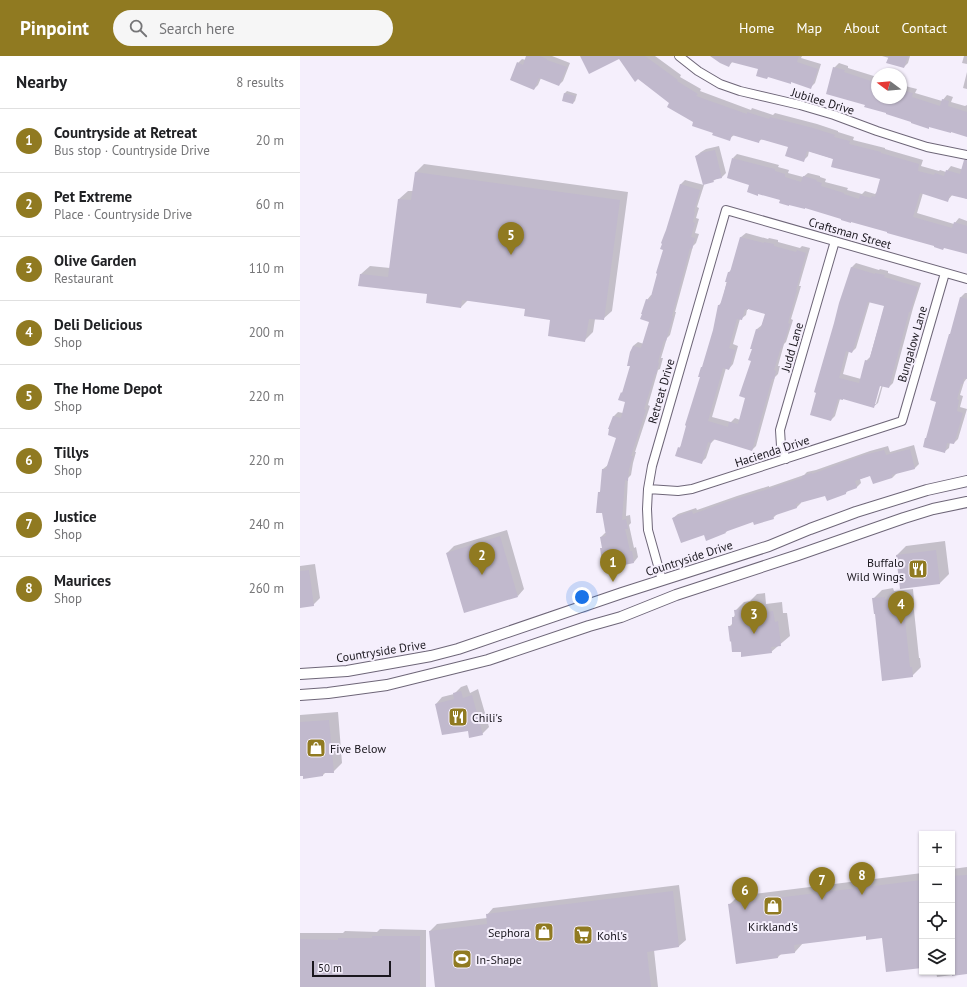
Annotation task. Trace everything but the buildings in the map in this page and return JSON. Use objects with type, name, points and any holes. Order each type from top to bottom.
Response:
[{"type":"street","name":"Jubilee Drive","points":[[679,56],[698,71],[720,84],[740,92],[800,105],[834,115],[927,147],[967,154]]},
{"type":"street","name":"Craftsman Street","points":[[726,210],[967,279]]},
{"type":"street","name":"Retreat Drive","points":[[662,580],[648,530],[648,489],[652,466],[726,210]]},
{"type":"street","name":"Judd Lane","points":[[786,459],[781,446],[780,430],[835,241]]},
{"type":"street","name":"Bungalow Lane","points":[[902,421],[945,273]]},
{"type":"street","name":"Hacienda Drive","points":[[648,489],[678,491],[692,489],[902,421]]},
{"type":"street","name":"Countryside Drive","points":[[300,674],[347,671],[432,656],[458,649],[662,580],[769,546],[856,512],[927,490],[967,482]]},
{"type":"street","points":[[300,695],[328,693],[387,685],[488,660],[621,616],[676,594],[798,555],[904,518],[932,509],[967,502]]},
{"type":"place","name":"The Home Depot","points":[[511,255]]},
{"type":"place","name":"Buffalo Wild Wings","points":[[918,569]]},
{"type":"place","name":"Pet Extreme","points":[[482,575]]},
{"type":"place","name":"Countryside at Retreat","points":[[613,582]]},
{"type":"place","name":"Deli Delicious","points":[[901,624]]},
{"type":"place","name":"Olive Garden","points":[[754,634]]},
{"type":"place","name":"Chili's","points":[[458,717]]},
{"type":"place","name":"Five Below","points":[[316,748]]},
{"type":"place","name":"Maurices","points":[[862,895]]},
{"type":"place","name":"Justice","points":[[822,900]]},
{"type":"place","name":"Kirkland's","points":[[773,906]]},
{"type":"place","name":"Tillys","points":[[745,910]]},
{"type":"place","name":"Sephora","points":[[544,932]]},
{"type":"place","name":"Kohl's","points":[[583,935]]},
{"type":"place","name":"In-Shape","points":[[462,959]]}]
